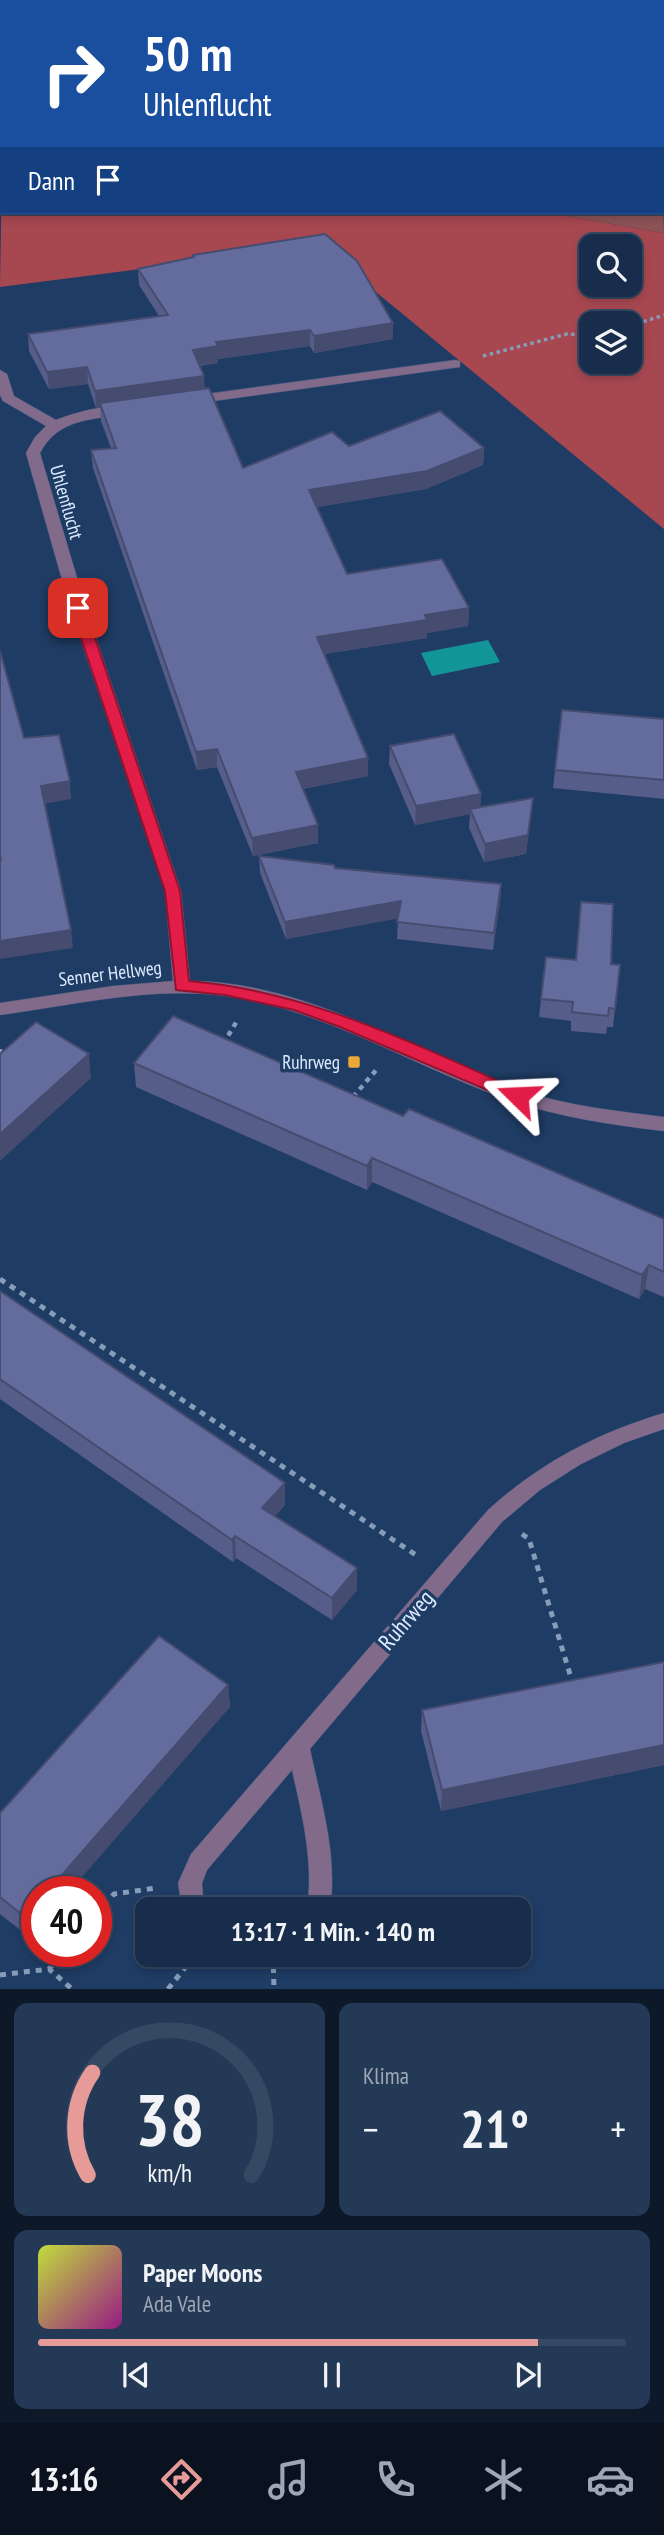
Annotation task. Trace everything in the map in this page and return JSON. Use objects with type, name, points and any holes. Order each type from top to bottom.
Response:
[{"type":"street","points":[[174,403],[455,363]]},
{"type":"street","points":[[0,374],[8,398],[54,425],[69,418],[135,408]]},
{"type":"street","name":"Uhlenflucht","points":[[54,425],[43,434],[33,453],[78,608],[173,891],[182,986]]},
{"type":"street","name":"Senner Hellweg","points":[[0,1009],[182,986],[253,994],[296,1005],[397,1044],[518,1096],[578,1113],[664,1124]]},
{"type":"street","name":"Ruhrweg","points":[[190,1883],[200,1863],[495,1516],[526,1486],[572,1457],[633,1430],[664,1421]]},
{"type":"street","points":[[299,1745],[321,1868],[322,1897]]},
{"type":"street","points":[[190,1883],[192,1897]]},
{"type":"path","points":[[642,322],[664,315]]},
{"type":"path","points":[[455,363],[543,339],[567,334],[579,335]]},
{"type":"path","points":[[221,1048],[253,994]]},
{"type":"path","points":[[349,1102],[397,1044]]},
{"type":"path","points":[[0,1049],[0,1067]]},
{"type":"path","points":[[0,1279],[445,1574]]},
{"type":"path","points":[[495,1516],[529,1539],[572,1681]]},
{"type":"path","points":[[559,1684],[586,1678]]},
{"type":"path","points":[[112,1896],[190,1883]]},
{"type":"path","points":[[168,1989],[185,1967]]},
{"type":"path","points":[[273,1967],[274,1989]]},
{"type":"path","points":[[0,1975],[48,1969],[72,1989]]},
{"type":"shaded area","points":[[1,214],[555,214],[664,233],[664,529],[320,246],[0,287]]},
{"type":"shaded area","points":[[555,214],[663,214],[664,233]]},
{"type":"shaded area","points":[[488,640],[500,662],[432,676],[421,653]]},
{"type":"building","points":[[325,234],[357,261],[393,323],[314,336],[310,330],[216,342],[218,346],[193,350],[204,376],[95,391],[87,367],[47,372],[28,334],[168,315],[138,269],[194,257],[193,255]]},
{"type":"building","points":[[209,388],[243,468],[332,432],[349,446],[440,411],[484,448],[427,471],[309,490],[347,574],[442,559],[469,608],[425,615],[427,620],[317,637],[368,758],[296,772],[318,825],[252,838],[217,749],[196,752],[91,450],[116,448],[100,403]]},
{"type":"building","points":[[0,651],[24,738],[59,735],[70,781],[41,786],[71,930],[0,941],[1,860]]},
{"type":"building","points":[[562,710],[664,719],[664,780],[555,770]]},
{"type":"building","points":[[454,734],[481,794],[416,806],[390,746]]},
{"type":"building","points":[[533,798],[528,835],[485,844],[470,809]]},
{"type":"building","points":[[259,856],[334,865],[335,868],[501,884],[494,933],[397,922],[401,901],[285,922]]},
{"type":"building","points":[[581,902],[613,904],[611,964],[620,965],[615,1009],[609,1008],[608,1016],[572,1012],[573,1002],[541,999],[546,957],[576,960]]},
{"type":"building","points":[[173,1016],[403,1116],[409,1109],[664,1219],[664,1272],[649,1265],[642,1275],[372,1158],[367,1166],[134,1063]]},
{"type":"building","points":[[36,1022],[89,1054],[0,1134],[0,1054]]},
{"type":"building","points":[[0,1291],[285,1483],[262,1508],[357,1568],[332,1598],[235,1536],[232,1540],[0,1379]]},
{"type":"building","points":[[159,1636],[228,1685],[61,1876],[21,1876],[21,1914],[0,1897],[0,1813]]},
{"type":"building","points":[[664,1662],[664,1745],[442,1790],[422,1710]]},
{"type":"place","name":"Ruhrweg","points":[[354,1062]]},
{"type":"route","points":[[78,608],[173,891],[182,986],[225,989],[296,1005],[346,1023],[518,1096]]}]
